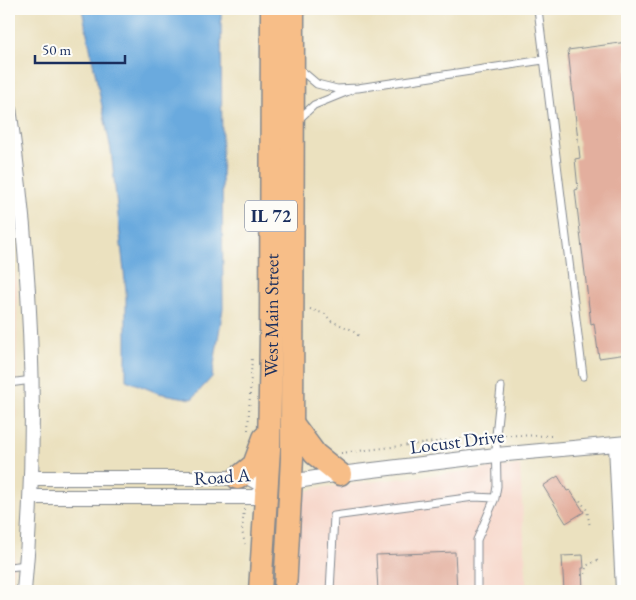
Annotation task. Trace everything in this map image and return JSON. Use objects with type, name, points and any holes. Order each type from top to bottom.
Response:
[{"type":"main road","name":"West Main Street","points":[[260,591],[269,423],[272,9]]},
{"type":"main road","name":"West Main Street","points":[[291,482],[293,9]]},
{"type":"main road","points":[[292,422],[314,454],[340,463]]},
{"type":"main road","points":[[238,478],[254,465],[269,423]]},
{"type":"main road","points":[[267,488],[291,482]]},
{"type":"main road","name":"IL 72","points":[[285,591],[291,482]]},
{"type":"street","points":[[9,108],[24,236],[32,380],[32,478],[24,591]]},
{"type":"street","points":[[622,444],[623,591]]},
{"type":"street","name":"Locust Drive","points":[[291,482],[340,463],[496,455],[622,444]]},
{"type":"street","name":"Road A","points":[[31,497],[254,497],[267,488],[249,478],[32,478]]},
{"type":"lane","points":[[538,9],[582,376]]},
{"type":"lane","points":[[293,64],[317,84],[336,89],[358,88],[543,60]]},
{"type":"lane","points":[[293,130],[298,118],[314,105],[358,88]]},
{"type":"lane","points":[[9,383],[32,380]]},
{"type":"lane","points":[[477,591],[476,540],[495,498],[497,486],[496,435],[501,387]]},
{"type":"lane","points":[[330,591],[334,516],[474,498],[495,498]]},
{"type":"lane","points":[[9,567],[27,566]]},
{"type":"path","points":[[309,309],[325,314],[331,321],[350,329],[359,336]]},
{"type":"path","points":[[340,463],[496,435],[560,436]]},
{"type":"path","points":[[576,500],[579,499],[587,510],[590,527]]},
{"type":"path","points":[[581,575],[585,575],[586,566],[598,560]]},
{"type":"shaded area","points":[[9,213],[17,289],[15,549],[12,591],[9,591]]},
{"type":"shaded area","points":[[520,465],[527,591],[292,591],[301,497],[307,491],[316,488]]},
{"type":"water","points":[[82,9],[221,9],[223,308],[212,377],[192,399],[158,393],[126,380],[126,291],[111,150]]},
{"type":"building","points":[[627,42],[627,354],[599,358],[594,323],[591,324],[575,190],[578,189],[575,159],[580,158],[568,50]]},
{"type":"building","points":[[558,476],[567,491],[570,490],[584,512],[566,523],[543,486]]},
{"type":"building","points":[[455,552],[457,591],[378,591],[376,555]]},
{"type":"building","points":[[583,555],[583,591],[564,591],[562,556]]}]
